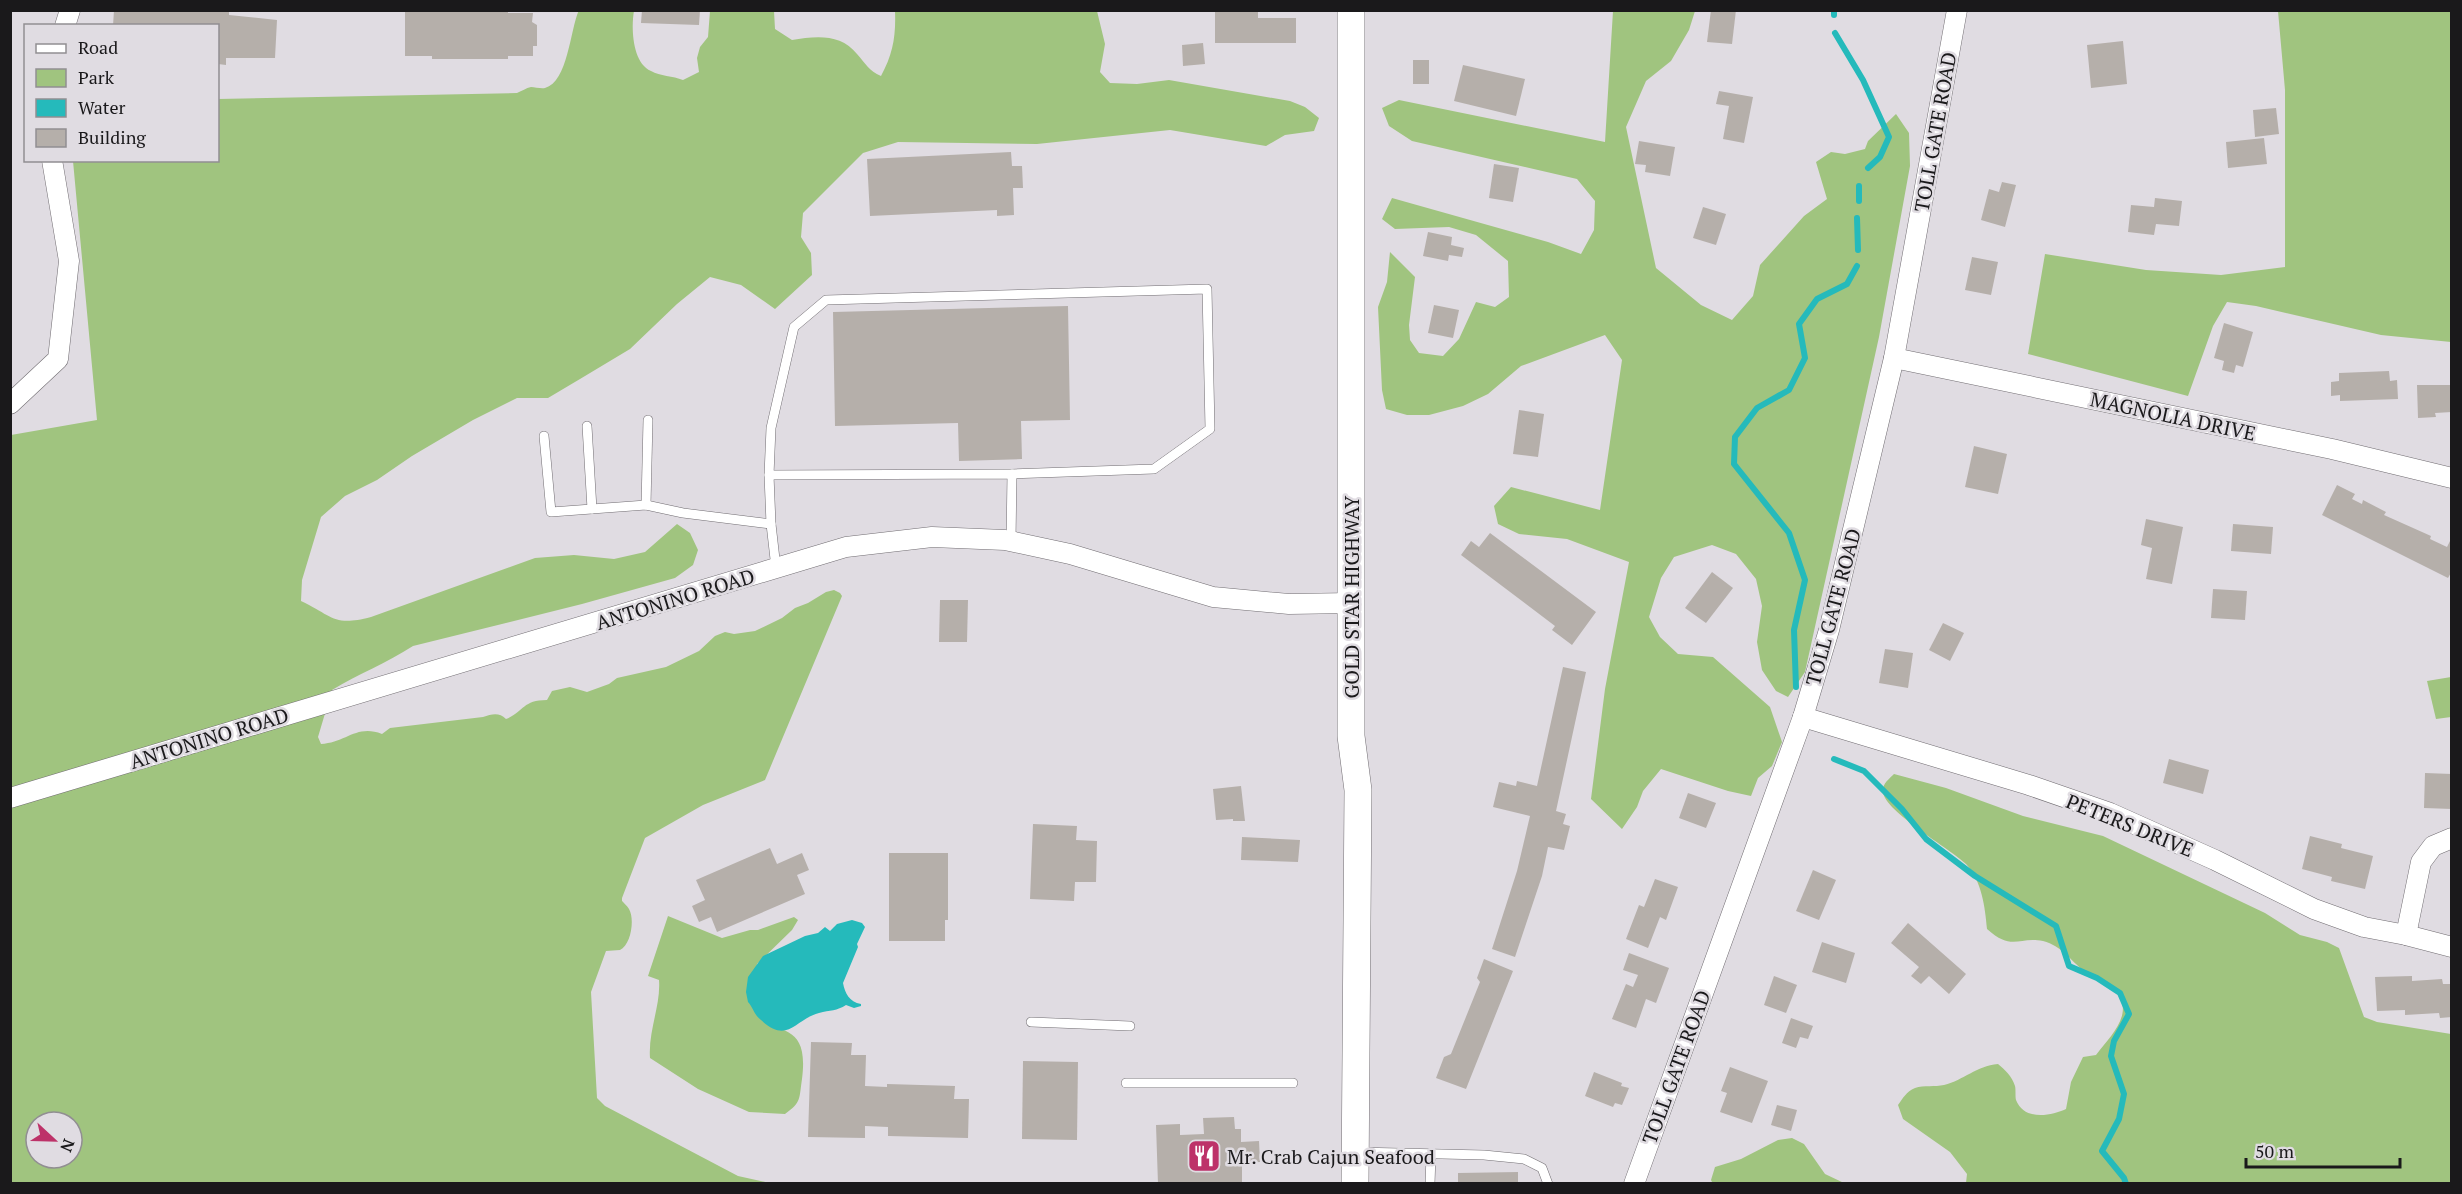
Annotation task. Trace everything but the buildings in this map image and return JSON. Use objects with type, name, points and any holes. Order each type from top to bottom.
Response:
[{"type":"main road","name":"GOLD STAR HIGHWAY","points":[[1351,10],[1351,736],[1358,790],[1355,1184]]},
{"type":"street","name":"TOLL GATE ROAD","points":[[1634,1184],[1803,717],[1829,630],[1893,358],[1957,10]]},
{"type":"street","points":[[10,404],[58,359],[69,261],[52,162]]},
{"type":"street","name":"MAGNOLIA DRIVE","points":[[1893,358],[2332,449],[2451,478]]},
{"type":"street","name":"ANTONINO ROAD","points":[[10,798],[856,546],[932,537],[1011,541],[1071,554],[1213,597],[1289,604],[1351,603]]},
{"type":"street","name":"PETERS DRIVE","points":[[1803,717],[2029,785],[2110,813],[2215,860],[2314,909],[2364,927],[2451,947]]},
{"type":"street","points":[[2406,935],[2421,862],[2433,846],[2451,838]]},
{"type":"lane","points":[[769,475],[1012,474],[1154,469],[1210,429],[1207,289],[826,300],[794,327],[771,428],[769,475],[776,568]]},
{"type":"lane","points":[[646,506],[648,420]]},
{"type":"lane","points":[[587,426],[592,509]]},
{"type":"lane","points":[[544,436],[551,512],[646,506],[771,524]]},
{"type":"lane","points":[[1011,541],[1012,474]]},
{"type":"lane","points":[[1031,1022],[1130,1026]]},
{"type":"lane","points":[[1126,1083],[1293,1083]]},
{"type":"lane","points":[[1354,1152],[1524,1158],[1542,1168],[1548,1184]]},
{"type":"lane","points":[[1431,1155],[1431,1184]]},
{"type":"green space","points":[[579,10],[634,11],[634,44],[640,60],[645,67],[655,73],[683,80],[699,72],[697,58],[700,47],[708,37],[710,11],[774,11],[775,29],[792,40],[818,37],[843,42],[851,47],[870,69],[881,76],[893,45],[895,11],[1097,11],[1105,44],[1100,72],[1110,83],[1137,84],[1169,80],[1290,101],[1305,107],[1319,118],[1314,131],[1285,135],[1266,146],[1170,130],[1037,144],[898,142],[863,153],[803,213],[801,237],[811,253],[812,275],[775,309],[741,285],[710,277],[677,304],[630,349],[548,398],[517,398],[473,420],[412,456],[377,480],[345,496],[321,517],[302,580],[301,601],[334,618],[349,621],[371,617],[535,558],[574,555],[614,559],[645,552],[677,524],[690,533],[698,550],[693,565],[675,578],[582,604],[413,646],[332,690],[318,737],[321,744],[365,731],[382,734],[390,728],[492,714],[501,715],[506,719],[528,704],[547,700],[552,691],[570,687],[587,692],[609,684],[617,678],[666,667],[699,651],[715,636],[725,632],[734,634],[755,631],[826,592],[834,590],[840,593],[842,596],[765,780],[703,805],[645,838],[622,898],[629,908],[632,919],[627,943],[620,950],[606,951],[591,992],[597,1098],[605,1106],[738,1176],[770,1183],[11,1184],[11,435],[97,420],[73,162],[219,162],[219,99],[517,93],[531,87],[545,88],[553,84],[563,66]]},
{"type":"green space","points":[[1613,11],[1695,11],[1689,30],[1671,61],[1646,81],[1626,127],[1656,268],[1701,305],[1732,320],[1753,296],[1760,265],[1804,216],[1827,199],[1816,162],[1831,152],[1845,154],[1865,149],[1868,141],[1896,114],[1909,133],[1910,166],[1879,337],[1805,672],[1788,697],[1776,691],[1762,670],[1757,642],[1762,606],[1756,579],[1736,554],[1712,545],[1674,557],[1661,578],[1649,617],[1660,637],[1678,654],[1713,657],[1770,707],[1782,742],[1772,766],[1758,778],[1751,796],[1728,791],[1661,769],[1643,791],[1637,807],[1622,829],[1591,799],[1605,689],[1629,562],[1567,539],[1519,534],[1498,524],[1494,506],[1511,487],[1600,510],[1622,360],[1605,335],[1521,366],[1488,394],[1463,406],[1429,415],[1407,415],[1386,409],[1382,390],[1378,307],[1387,282],[1390,252],[1415,277],[1409,325],[1410,340],[1419,353],[1443,356],[1459,339],[1476,302],[1495,307],[1509,297],[1508,261],[1476,235],[1449,227],[1395,229],[1382,219],[1392,198],[1548,242],[1581,254],[1594,230],[1595,201],[1577,179],[1412,141],[1389,126],[1382,108],[1399,100],[1605,142]]},
{"type":"green space","points":[[2278,11],[2451,11],[2451,342],[2381,335],[2256,306],[2227,302],[2213,326],[2188,396],[2028,354],[2045,254],[2146,270],[2221,275],[2285,267],[2285,90]]},
{"type":"green space","points":[[2451,677],[2451,717],[2436,719],[2427,681]]},
{"type":"green space","points":[[1894,774],[1946,788],[2023,816],[2103,836],[2265,913],[2300,935],[2327,942],[2339,948],[2364,1017],[2377,1022],[2451,1034],[2451,1183],[1966,1183],[1967,1174],[1950,1152],[1903,1119],[1898,1105],[1905,1095],[1915,1088],[1944,1085],[1983,1067],[1998,1064],[2012,1079],[2016,1100],[2025,1111],[2031,1114],[2046,1115],[2066,1109],[2071,1082],[2083,1057],[2096,1055],[2110,1038],[2120,1020],[2123,1011],[2122,1003],[2108,985],[2087,973],[2050,943],[2034,940],[2010,942],[1987,929],[1982,895],[1976,878],[1966,864],[1906,820],[1887,800],[1883,792],[1884,787]]},
{"type":"green space","points":[[668,916],[722,938],[758,930],[794,917],[798,920],[792,930],[757,964],[753,1005],[770,1023],[795,1037],[800,1046],[803,1059],[800,1095],[797,1103],[785,1114],[749,1112],[698,1089],[650,1058],[659,980],[648,976]]},
{"type":"green space","points":[[1792,1138],[1804,1144],[1825,1174],[1844,1183],[1713,1184],[1711,1180],[1715,1167],[1741,1159],[1778,1140]]},
{"type":"water","points":[[852,920],[862,923],[865,927],[843,983],[848,996],[861,1006],[854,1008],[846,1005],[819,1013],[785,1030],[770,1027],[759,1018],[748,1002],[746,992],[748,977],[763,956],[805,936],[818,933],[825,927],[830,931],[837,924]]},
{"type":"waterway","points":[[1834,10],[1834,15]]},
{"type":"waterway","points":[[1835,33],[1863,80],[1889,137],[1880,157],[1868,168]]},
{"type":"waterway","points":[[1859,186],[1859,201]]},
{"type":"waterway","points":[[1857,218],[1858,250]]},
{"type":"waterway","points":[[1796,687],[1794,630],[1805,580],[1789,533],[1734,464],[1735,437],[1757,408],[1789,390],[1805,358],[1799,324],[1817,299],[1847,284],[1857,266]]},
{"type":"waterway","points":[[1834,759],[1864,771],[1902,809],[1926,839],[1975,876],[2056,926],[2069,966],[2097,978],[2120,993],[2129,1014],[2114,1041],[2111,1056],[2124,1094],[2119,1119],[2102,1151],[2124,1178],[2126,1184]]},
{"type":"place","name":"Mr. Crab Cajun Seafood","points":[[1204,1156]]}]
